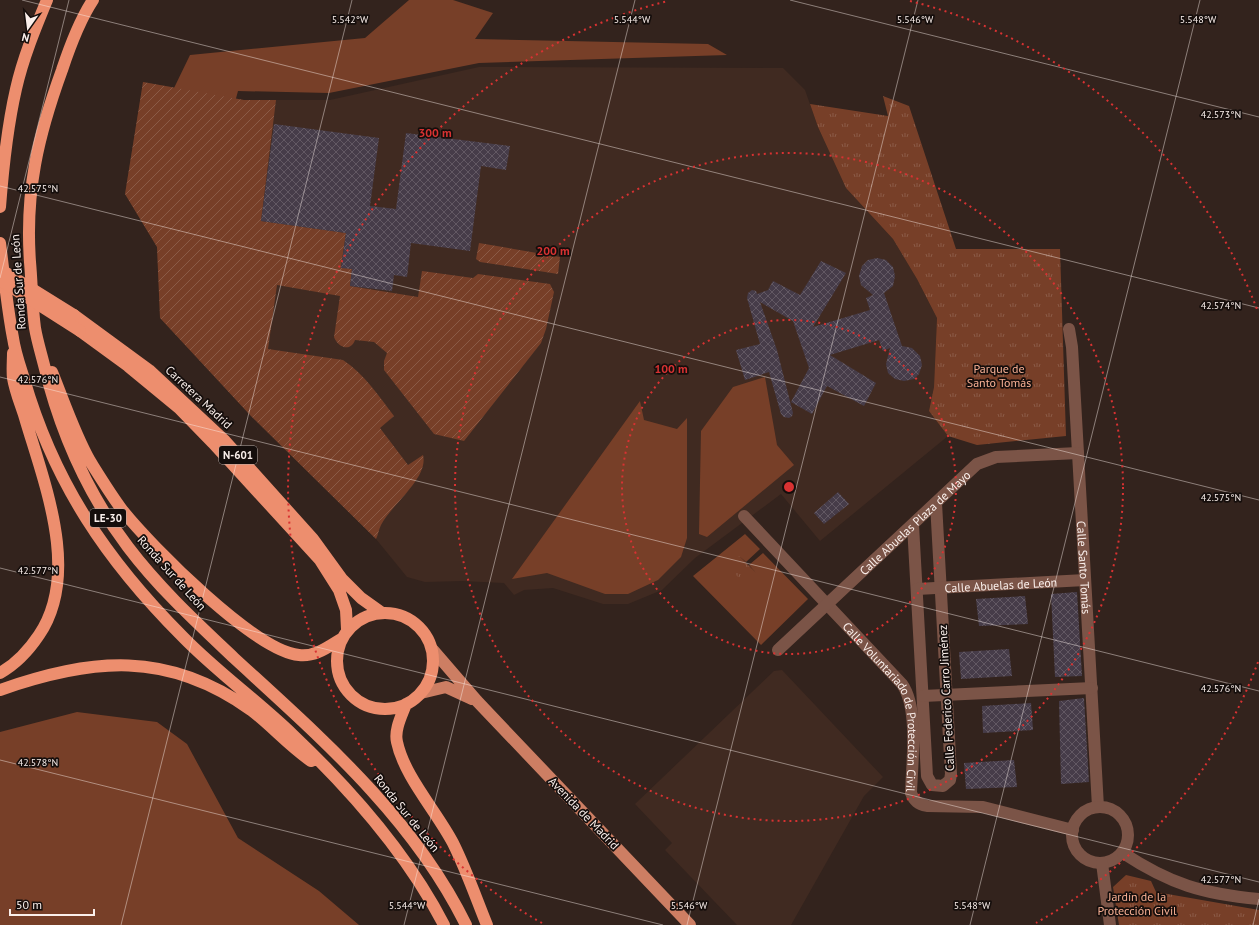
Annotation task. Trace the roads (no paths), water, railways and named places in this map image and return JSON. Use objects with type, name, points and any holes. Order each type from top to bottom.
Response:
[{"type":"highway","points":[[0,207],[4,165],[16,89],[31,38],[47,0]]},
{"type":"highway","name":"Ronda Sur de León","points":[[93,0],[68,54],[47,110],[33,167],[28,231],[35,330],[59,420],[77,462],[98,502],[127,546],[156,581],[204,630],[346,762],[393,814],[433,868],[466,925]]},
{"type":"highway","name":"Ronda Sur de León","points":[[0,243],[13,340],[32,408],[49,450],[71,495],[103,545],[139,591],[184,639],[293,735],[378,825],[414,874],[444,925]]},
{"type":"highway","name":"Carretera Madrid","points":[[0,268],[74,315],[149,370],[225,441],[313,539],[342,579],[361,598],[382,613]]},
{"type":"highway","name":"Carretera Madrid","points":[[0,280],[80,331],[128,366],[179,408],[320,560],[339,590],[346,610],[344,634]]},
{"type":"highway","points":[[35,330],[89,459],[123,511],[168,561],[240,624],[280,650],[299,655],[312,655],[344,634]]},
{"type":"highway","points":[[0,673],[33,645],[46,625],[53,606],[57,588],[58,565],[56,536],[51,510],[13,378],[13,340]]},
{"type":"highway","name":"N-601","points":[[382,613],[396,614],[407,618],[416,624],[429,638],[433,650],[434,666],[429,680],[421,693],[406,704],[391,708],[376,708],[362,704],[350,695],[341,683],[336,668],[336,654],[344,634],[357,620],[370,614],[382,613]]},
{"type":"highway","points":[[0,690],[30,680],[83,667],[121,664],[154,667],[211,686],[251,710],[297,751],[335,778]]},
{"type":"highway","points":[[406,704],[398,724],[396,740],[399,751],[407,769],[453,844],[487,925]]},
{"type":"main road","name":"Avenida de Madrid","points":[[433,650],[477,701],[690,925]]},
{"type":"main road","name":"Avenida de Madrid","points":[[421,693],[446,687],[477,701]]},
{"type":"street","name":"Calle Santo Tomás","points":[[1069,329],[1072,347],[1098,807]]},
{"type":"street","name":"Calle Abuelas Plaza de Mayo","points":[[778,650],[977,464],[996,458],[1078,453]]},
{"type":"street","name":"Calle Federico Carro Jiménez","points":[[913,525],[928,776],[929,781],[937,786],[947,784],[951,774],[936,503]]},
{"type":"street","name":"Calle Voluntariado de Protección Civil","points":[[744,516],[908,692],[912,714],[911,793],[919,804],[927,806],[975,806],[992,808],[1073,830]]},
{"type":"street","name":"Calle Abuelas de León","points":[[917,590],[1086,580]]},
{"type":"street","points":[[923,696],[1092,688]]},
{"type":"street","points":[[1098,807],[1109,808],[1119,813],[1126,822],[1129,832],[1128,843],[1123,853],[1117,858],[1102,863],[1089,860],[1079,853],[1073,842],[1073,830],[1076,821],[1089,809],[1098,807]]},
{"type":"street","points":[[1123,853],[1146,868],[1192,888],[1232,896],[1259,898]]},
{"type":"street","points":[[1102,863],[1110,925]]},
{"type":"park label","name":"Parque de Santo Tomás","points":[[999,375]]},
{"type":"park label","name":"Jardín de la Protección Civil","points":[[1137,903]]}]
